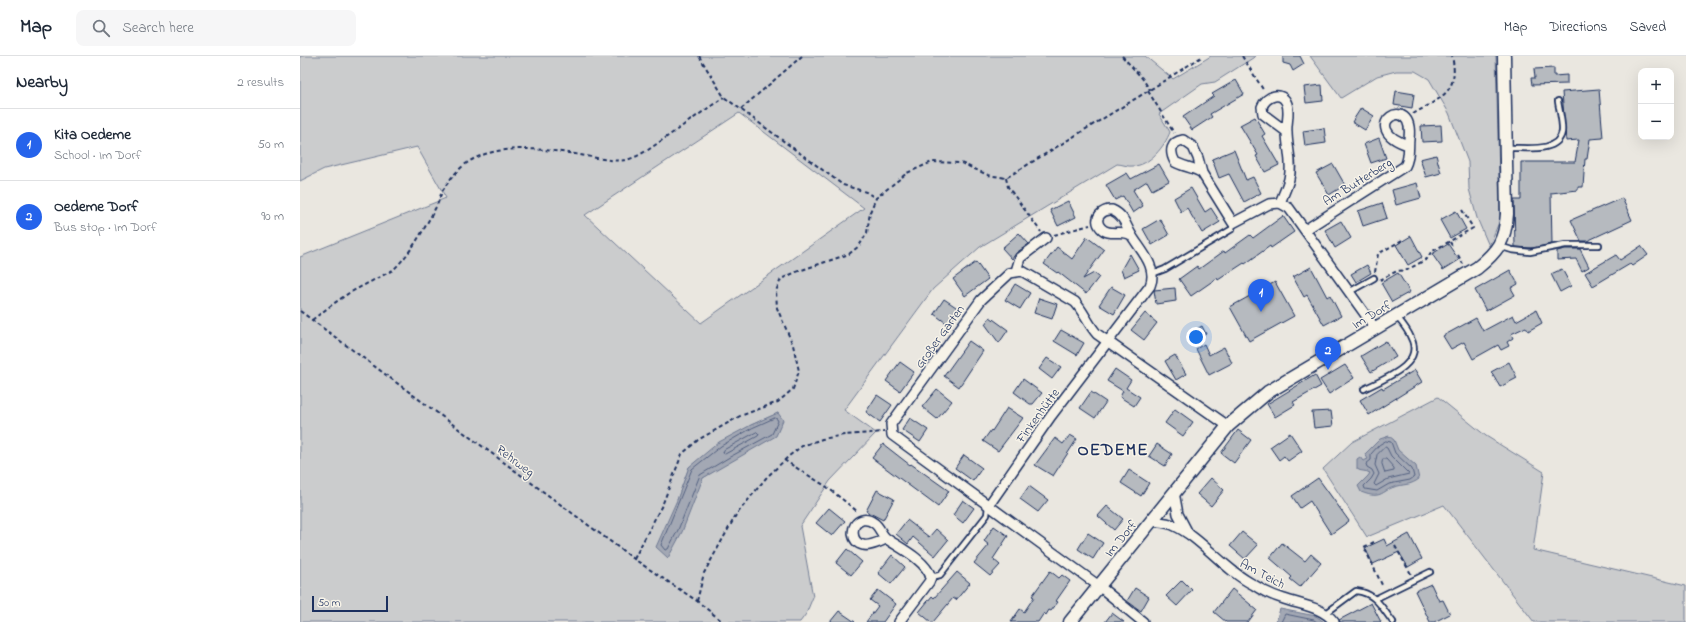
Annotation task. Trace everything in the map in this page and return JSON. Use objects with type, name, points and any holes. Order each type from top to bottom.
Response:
[{"type":"street","name":"Im Dorf","points":[[1070,622],[1228,426],[1268,392],[1477,268],[1490,258],[1499,246],[1506,230],[1504,56]]},
{"type":"street","points":[[1280,203],[1289,179],[1291,166],[1286,132],[1288,121],[1287,104],[1278,96],[1268,98],[1262,107],[1263,114],[1286,132]]},
{"type":"street","name":"Am Butterberg","points":[[1305,230],[1398,172],[1408,161],[1410,130],[1406,118],[1396,114],[1391,116],[1385,124],[1386,131],[1389,136],[1399,143],[1408,146]]},
{"type":"street","points":[[1202,173],[1195,168],[1183,166],[1175,162],[1171,151],[1177,141],[1183,140],[1193,147],[1202,173],[1233,223],[1269,204],[1280,203],[1289,208],[1375,328]]},
{"type":"street","points":[[1131,235],[1128,233],[1110,233],[1101,228],[1098,223],[1100,214],[1103,211],[1112,210],[1122,217],[1131,235],[1144,252],[1152,274]]},
{"type":"street","points":[[1046,238],[1020,258],[1016,271],[1022,271],[1075,302],[1089,325],[1097,334],[1228,426]]},
{"type":"street","name":"Großer Garten","points":[[891,430],[891,424],[981,300],[1010,272],[1016,271]]},
{"type":"street","name":"Finkenhütte","points":[[988,505],[1051,416],[1150,286],[1153,280],[1152,274]]},
{"type":"street","points":[[891,430],[892,435],[1099,586],[1143,622]]},
{"type":"street","name":"Am Teich","points":[[1174,492],[1178,514],[1188,533]]},
{"type":"street","points":[[887,539],[865,546],[858,544],[854,539],[854,527],[863,520],[869,520],[874,523],[887,539],[929,571],[931,577],[929,582],[899,622]]},
{"type":"street","name":"Am Teich","points":[[1151,521],[1172,524],[1188,533],[1232,572],[1254,586],[1283,599],[1308,606],[1330,616],[1334,622]]},
{"type":"lane","points":[[1505,148],[1547,147],[1556,143],[1559,140],[1562,131],[1558,101]]},
{"type":"lane","points":[[1152,274],[1165,269],[1232,229],[1233,223]]},
{"type":"lane","points":[[1499,246],[1512,250],[1530,252],[1565,245],[1599,245]]},
{"type":"lane","points":[[1349,292],[1374,278]]},
{"type":"lane","points":[[1364,389],[1403,367],[1410,362],[1413,356],[1414,346],[1411,337],[1396,315]]},
{"type":"lane","points":[[931,577],[940,576],[987,515],[988,505]]},
{"type":"lane","points":[[1375,599],[1430,572]]},
{"type":"lane","points":[[1325,614],[1356,591],[1364,592],[1372,596],[1393,622]]},
{"type":"path","points":[[699,56],[724,96],[843,184],[866,192],[876,198]]},
{"type":"path","points":[[741,109],[802,56]]},
{"type":"path","points":[[1122,56],[1149,91],[1177,141]]},
{"type":"path","points":[[634,559],[663,503],[682,454],[698,440],[740,416],[778,402],[793,389],[799,371],[793,345],[777,308],[776,291],[781,279],[796,272],[849,254],[859,246],[867,233],[870,212],[876,198],[907,173],[932,162],[961,164],[988,175],[1006,178],[1149,91],[1203,56]]},
{"type":"path","points":[[1242,56],[1268,98]]},
{"type":"path","points":[[1406,118],[1442,97],[1450,88],[1454,79],[1455,68],[1452,56]]},
{"type":"path","points":[[312,320],[333,304],[393,270],[402,262],[437,205],[444,189],[455,174],[475,158],[494,151],[534,150],[606,160],[626,160],[648,150],[724,96]]},
{"type":"path","points":[[1006,178],[1008,187],[1046,238],[1098,223]]},
{"type":"path","points":[[1402,240],[1378,254],[1374,278],[1380,280],[1397,271],[1407,270],[1427,259],[1431,252],[1473,228],[1462,210]]},
{"type":"path","points":[[1450,242],[1453,247]]},
{"type":"path","name":"Rehrweg","points":[[300,311],[634,559],[697,602],[723,622]]},
{"type":"path","points":[[697,602],[704,573],[736,515],[766,478],[784,460],[802,446],[822,439],[891,430]]},
{"type":"path","points":[[784,460],[827,487],[858,512],[863,520]]},
{"type":"path","points":[[1374,542],[1364,547],[1386,594]]},
{"type":"path","points":[[1395,546],[1414,580]]},
{"type":"shaded area","points":[[300,56],[1145,56],[1173,79],[1211,56],[1256,56],[1215,82],[1202,84],[1159,114],[1170,132],[1156,154],[1145,163],[1129,166],[1117,164],[980,247],[933,289],[844,410],[876,433],[830,481],[800,526],[813,597],[806,614],[800,622],[300,622],[300,257],[446,198],[417,147],[324,169],[300,181]],"holes":[[[739,113],[864,208],[701,323],[585,215]],[[778,413],[730,461],[703,478],[677,500],[689,467],[751,425]]]},
{"type":"shaded area","points":[[1310,56],[1496,56],[1500,220],[1489,246],[1477,218],[1469,189],[1468,162],[1449,113],[1429,79],[1415,71],[1396,71],[1377,76],[1341,98]]},
{"type":"shaded area","points":[[1438,397],[1486,436],[1544,472],[1533,550],[1686,586],[1686,622],[1534,622],[1444,505],[1367,537],[1323,469],[1352,442]]},
{"type":"water","points":[[778,413],[783,420],[776,436],[703,478],[682,532],[668,558],[656,547],[677,500],[689,467],[719,442]]},
{"type":"water","points":[[1389,436],[1394,440],[1398,450],[1416,466],[1419,479],[1411,483],[1393,487],[1378,495],[1361,492],[1358,486],[1370,473],[1357,469],[1357,459],[1360,457],[1363,461],[1368,459],[1365,454],[1380,439]]},
{"type":"water","points":[[1280,609],[1316,616],[1324,622],[1276,622]]},
{"type":"building","points":[[1283,56],[1300,56],[1304,64],[1293,71],[1290,65],[1283,63]]},
{"type":"building","points":[[1554,68],[1554,76],[1567,75],[1567,84],[1532,85],[1531,78],[1535,78],[1534,69]]},
{"type":"building","points":[[1236,80],[1244,94],[1210,114],[1212,117],[1192,130],[1183,117],[1214,96],[1212,94]]},
{"type":"building","points":[[1322,85],[1323,101],[1306,103],[1304,87]]},
{"type":"building","points":[[1599,89],[1603,138],[1590,139],[1587,159],[1585,159],[1583,187],[1578,187],[1578,190],[1551,193],[1552,244],[1533,248],[1515,247],[1514,200],[1521,200],[1521,162],[1575,162],[1579,140],[1566,141],[1562,92]]},
{"type":"building","points":[[1396,91],[1414,94],[1412,108],[1394,105]]},
{"type":"building","points":[[1361,108],[1374,116],[1365,130],[1352,122]]},
{"type":"building","points":[[1255,117],[1265,134],[1262,136],[1279,165],[1265,172],[1256,156],[1258,155],[1240,125]]},
{"type":"building","points":[[1441,125],[1442,141],[1422,142],[1421,126]]},
{"type":"building","points":[[1324,128],[1326,143],[1305,146],[1303,131]]},
{"type":"building","points":[[1379,138],[1386,158],[1371,163],[1364,144]]},
{"type":"building","points":[[1234,150],[1246,180],[1253,177],[1261,193],[1244,202],[1229,174],[1219,178],[1212,159]]},
{"type":"building","points":[[1436,155],[1441,173],[1426,177],[1420,159]]},
{"type":"building","points":[[1159,164],[1169,181],[1152,190],[1147,181],[1133,190],[1143,206],[1133,213],[1123,196],[1115,200],[1106,185],[1127,173],[1131,179]]},
{"type":"building","points":[[1333,164],[1345,185],[1329,195],[1316,173]]},
{"type":"building","points":[[1417,183],[1421,198],[1396,205],[1392,190]]},
{"type":"building","points":[[1191,188],[1205,212],[1211,208],[1220,222],[1202,233],[1187,208],[1181,212],[1174,198]]},
{"type":"building","points":[[1622,198],[1632,220],[1587,241],[1581,241],[1571,220]]},
{"type":"building","points":[[1068,201],[1076,217],[1058,226],[1050,210]]},
{"type":"building","points":[[1382,203],[1387,218],[1363,226],[1358,211]]},
{"type":"building","points":[[1456,211],[1466,229],[1450,238],[1440,220]]},
{"type":"building","points":[[1283,216],[1294,232],[1271,248],[1270,246],[1245,264],[1244,263],[1218,280],[1217,278],[1191,296],[1179,279],[1197,266],[1199,269],[1224,251],[1225,253],[1250,235],[1253,238]]},
{"type":"building","points":[[1160,219],[1169,235],[1152,245],[1143,229]]},
{"type":"building","points":[[1341,221],[1351,238],[1335,248],[1325,230]]},
{"type":"building","points":[[1019,233],[1029,244],[1016,253],[1012,259],[1002,248]]},
{"type":"building","points":[[1411,236],[1422,257],[1408,265],[1396,245]]},
{"type":"building","points":[[1087,237],[1104,250],[1083,279],[1094,273],[1099,277],[1086,294],[1058,272],[1057,273],[1044,264],[1057,247],[1072,259]]},
{"type":"building","points":[[1448,244],[1459,260],[1443,270],[1432,254]]},
{"type":"building","points":[[1641,246],[1648,255],[1632,266],[1630,264],[1593,286],[1585,273],[1616,255],[1620,260]]},
{"type":"building","points":[[1565,249],[1580,249],[1589,267],[1582,271],[1576,259],[1557,260],[1557,251]]},
{"type":"building","points":[[1130,254],[1139,270],[1124,277],[1121,270]]},
{"type":"building","points":[[976,262],[988,279],[965,296],[953,279]]},
{"type":"building","points":[[1367,265],[1371,273],[1356,282],[1351,274]]},
{"type":"building","points":[[1311,267],[1327,297],[1330,295],[1341,316],[1324,325],[1307,295],[1304,297],[1293,277]]},
{"type":"building","points":[[1562,269],[1571,286],[1560,292],[1551,274]]},
{"type":"building","points":[[1510,270],[1518,284],[1511,288],[1515,295],[1486,311],[1475,290]]},
{"type":"building","points":[[1398,273],[1410,292],[1392,302],[1381,283]]},
{"type":"building","points":[[1275,282],[1294,316],[1249,341],[1230,307]]},
{"type":"building","points":[[1015,284],[1030,293],[1020,309],[1005,300]]},
{"type":"building","points":[[1111,287],[1125,295],[1114,314],[1099,305]]},
{"type":"building","points":[[1175,288],[1176,301],[1156,304],[1154,290]]},
{"type":"building","points":[[1039,298],[1057,304],[1052,319],[1034,313]]},
{"type":"building","points":[[944,299],[959,309],[949,325],[934,314]]},
{"type":"building","points":[[1536,310],[1542,323],[1528,331],[1526,327],[1511,334],[1513,338],[1507,342],[1509,346],[1501,350],[1498,345],[1473,359],[1464,342],[1451,349],[1443,336],[1476,318],[1483,331],[1513,315],[1516,321]]},
{"type":"building","points":[[1145,313],[1157,323],[1144,340],[1131,330]]},
{"type":"building","points":[[990,317],[1008,330],[999,343],[985,324]]},
{"type":"building","points":[[1202,326],[1206,334],[1198,339],[1193,331]]},
{"type":"building","points":[[1061,330],[1084,343],[1077,355],[1054,341]]},
{"type":"building","points":[[969,341],[983,351],[959,387],[944,376]]},
{"type":"building","points":[[1386,341],[1396,357],[1371,372],[1361,356]]},
{"type":"building","points":[[1204,344],[1209,355],[1224,347],[1232,363],[1209,375],[1196,349]]},
{"type":"building","points":[[1175,355],[1186,374],[1176,380],[1165,361]]},
{"type":"building","points":[[1047,358],[1061,367],[1052,379],[1039,369]]},
{"type":"building","points":[[900,362],[914,372],[900,391],[886,381]]},
{"type":"building","points":[[1509,362],[1517,378],[1500,387],[1491,372]]},
{"type":"building","points":[[1345,365],[1354,378],[1329,394],[1320,380]]},
{"type":"building","points":[[1115,369],[1131,380],[1126,388],[1140,397],[1134,406],[1120,397],[1123,391],[1107,381]]},
{"type":"building","points":[[1415,370],[1422,382],[1369,415],[1360,400],[1382,387],[1383,389]]},
{"type":"building","points":[[1315,375],[1321,386],[1293,402],[1295,405],[1275,417],[1267,404]]},
{"type":"building","points":[[1023,379],[1042,393],[1033,404],[1030,404],[1014,392]]},
{"type":"building","points":[[937,389],[952,401],[937,419],[922,407]]},
{"type":"building","points":[[1091,392],[1106,402],[1095,418],[1080,408]]},
{"type":"building","points":[[877,395],[892,405],[880,422],[866,412]]},
{"type":"building","points":[[1007,408],[1023,418],[998,451],[983,441],[991,430],[992,431]]},
{"type":"building","points":[[1175,409],[1193,422],[1183,436],[1165,423]]},
{"type":"building","points":[[1331,411],[1333,426],[1314,428],[1312,412]]},
{"type":"building","points":[[910,418],[928,430],[920,442],[902,430]]},
{"type":"building","points":[[1238,430],[1251,440],[1234,463],[1221,453]]},
{"type":"building","points":[[1290,433],[1302,451],[1288,461],[1284,456],[1279,460],[1270,447]]},
{"type":"building","points":[[1070,435],[1077,439],[1053,476],[1035,465],[1055,438],[1063,444]]},
{"type":"building","points":[[883,444],[910,465],[911,464],[949,491],[938,507],[872,458]]},
{"type":"building","points":[[1157,444],[1172,454],[1165,466],[1149,456]]},
{"type":"building","points":[[964,455],[982,468],[973,481],[955,468]]},
{"type":"building","points":[[1129,470],[1149,483],[1141,496],[1121,483]]},
{"type":"building","points":[[1211,478],[1224,490],[1211,506],[1197,494]]},
{"type":"building","points":[[1318,478],[1349,521],[1331,534],[1310,501],[1300,508],[1292,496]]},
{"type":"building","points":[[1029,486],[1048,500],[1038,512],[1020,499]]},
{"type":"building","points":[[877,490],[894,499],[883,520],[866,511]]},
{"type":"building","points":[[963,500],[974,508],[963,523],[953,515]]},
{"type":"building","points":[[1107,506],[1123,519],[1114,530],[1098,516]]},
{"type":"building","points":[[829,508],[845,521],[832,536],[816,523]]},
{"type":"building","points":[[907,520],[929,537],[936,529],[948,540],[935,556],[913,537],[908,544],[896,534]]},
{"type":"building","points":[[994,526],[1008,536],[993,559],[1000,565],[990,576],[974,563],[989,545],[984,541]]},
{"type":"building","points":[[1242,532],[1258,545],[1245,559],[1230,546]]},
{"type":"building","points":[[1088,533],[1103,543],[1093,559],[1078,549]]},
{"type":"building","points":[[1409,534],[1422,559],[1408,567],[1399,552],[1373,564],[1365,548],[1384,539],[1387,546]]},
{"type":"building","points":[[1282,543],[1305,561],[1311,554],[1321,563],[1300,587],[1290,579],[1292,577],[1270,558]]},
{"type":"building","points":[[847,549],[862,562],[851,575],[836,563]]},
{"type":"building","points":[[892,555],[905,567],[891,584],[878,573]]},
{"type":"building","points":[[1050,571],[1059,578],[1062,575],[1070,581],[1056,601],[1058,602],[1046,615],[1044,613],[1038,622],[1011,622],[1020,609],[1024,612],[1034,597],[1032,596]]},
{"type":"building","points":[[957,572],[970,583],[956,600],[953,598],[933,622],[931,622],[919,612],[932,596],[934,598]]},
{"type":"building","points":[[1182,580],[1192,590],[1177,606],[1166,596]]},
{"type":"building","points":[[1431,584],[1439,601],[1443,600],[1450,614],[1434,622],[1430,622],[1415,591]]},
{"type":"building","points":[[1135,588],[1149,597],[1141,611],[1127,601]]},
{"type":"building","points":[[1232,589],[1257,610],[1248,622],[1226,622],[1214,612]]},
{"type":"building","points":[[878,590],[896,604],[883,622],[866,622],[878,606],[870,600]]},
{"type":"building","points":[[1371,603],[1381,622],[1340,622],[1339,620]]},
{"type":"building","points":[[839,611],[855,622],[830,622]]},
{"type":"building","points":[[1112,613],[1124,622],[1105,622]]},
{"type":"place","name":"Kita Oedeme","points":[[1261,312]]},
{"type":"place","name":"Oedeme Dorf","points":[[1328,370]]},
{"type":"district","name":"OEDEME","points":[[1113,449]]}]
